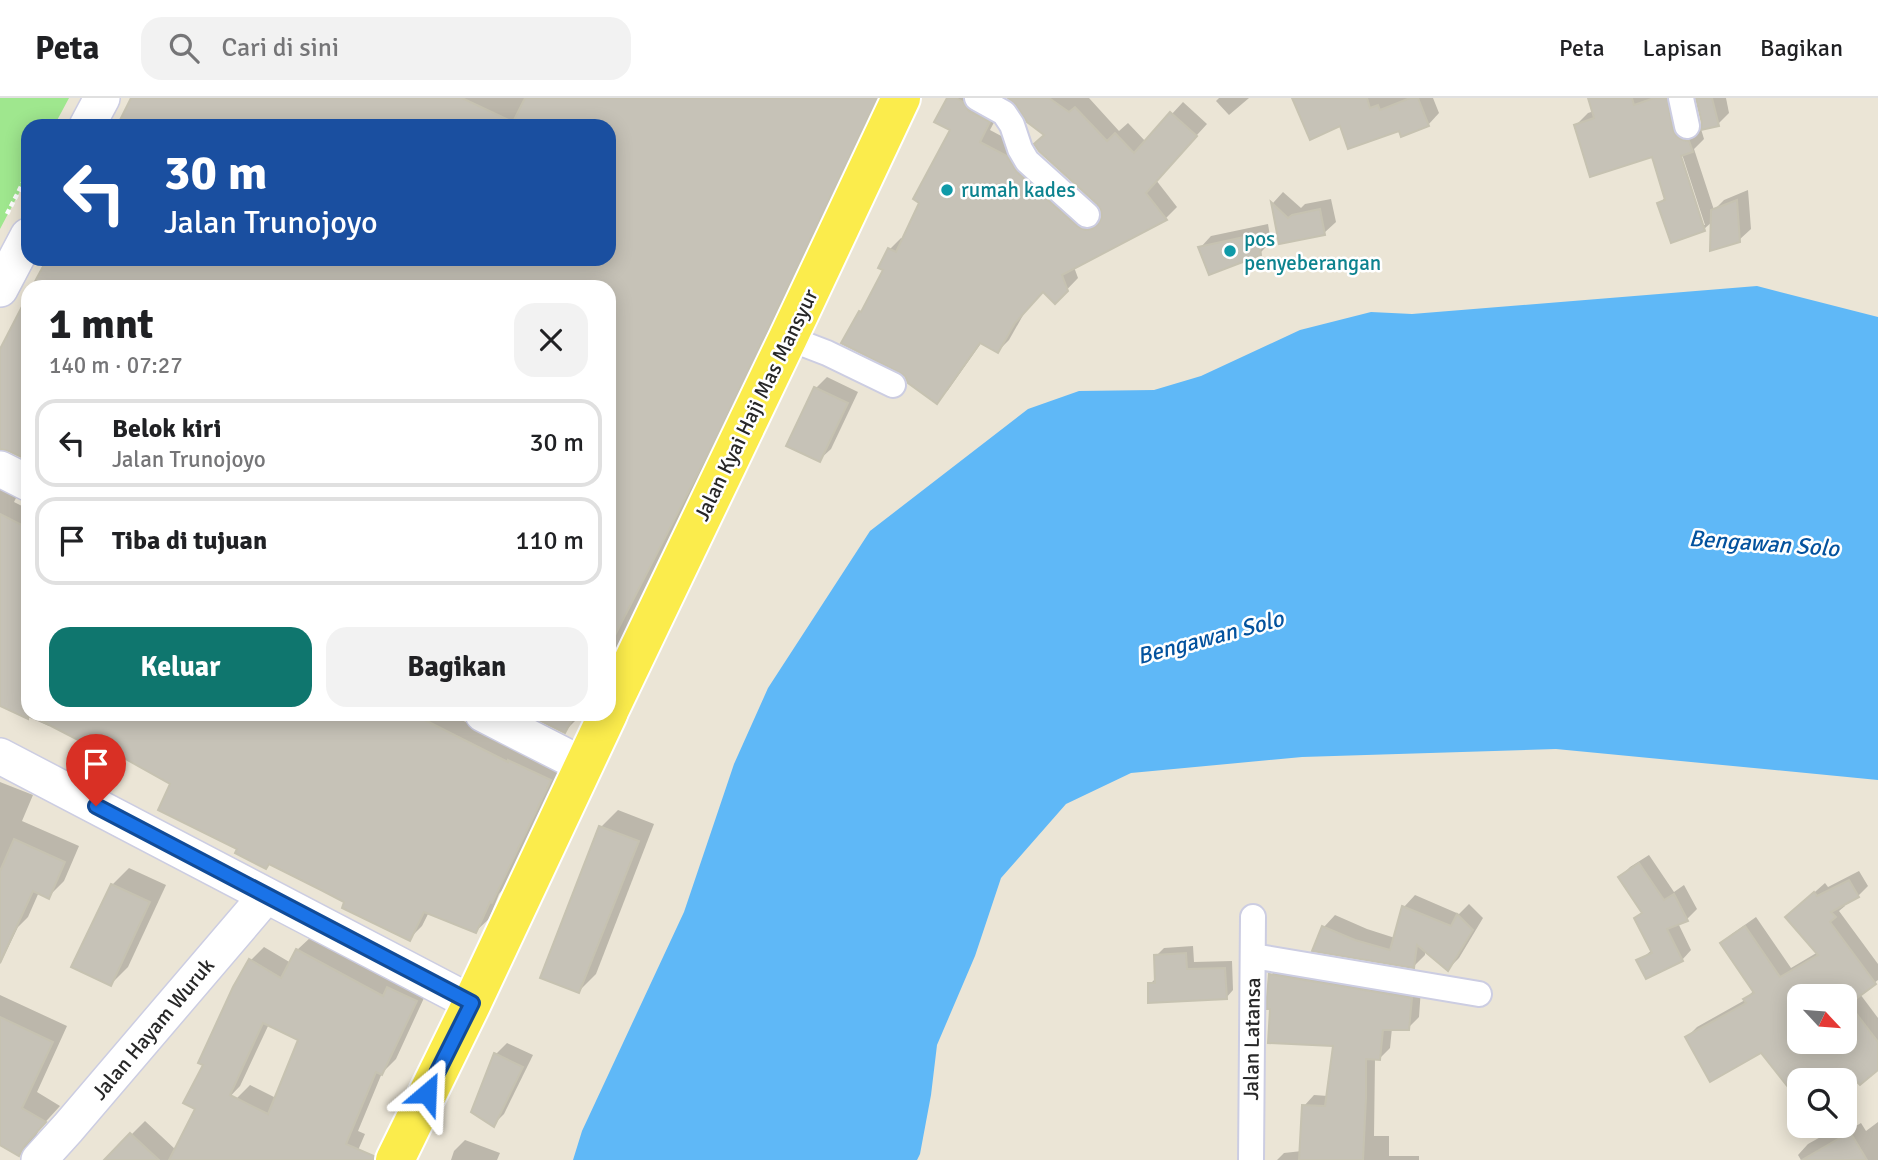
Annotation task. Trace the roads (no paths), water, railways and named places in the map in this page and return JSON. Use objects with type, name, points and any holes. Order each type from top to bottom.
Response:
[{"type":"main road","points":[[91,119],[102,98]]},
{"type":"main road","name":"Jalan Kyai Haji Mas Mansyur","points":[[616,696],[901,98]]},
{"type":"main road","points":[[0,289],[17,226]]},
{"type":"main road","points":[[0,469],[21,480]]},
{"type":"main road","points":[[497,721],[583,765]]},
{"type":"main road","name":"Jalan Kyai Haji Mas Mansyur","points":[[395,1160],[604,721]]},
{"type":"main road","points":[[0,756],[472,1003]]},
{"type":"main road","name":"Jalan Hayam Wuruk","points":[[39,1160],[266,896]]},
{"type":"street","points":[[977,98],[1004,113],[1027,161],[1087,215]]},
{"type":"street","points":[[1681,98],[1688,126]]},
{"type":"street","points":[[788,338],[827,353],[893,385]]},
{"type":"street","name":"Jalan Latansa","points":[[1251,1160],[1253,917]]},
{"type":"street","points":[[1253,956],[1479,994]]},
{"type":"water","name":"Bengawan Solo","points":[[1757,286],[1878,317],[1878,780],[1556,749],[1302,757],[1131,773],[1066,804],[1001,878],[975,956],[937,1045],[931,1095],[917,1160],[573,1160],[582,1131],[684,912],[734,764],[768,688],[870,531],[1028,409],[1079,391],[1154,390],[1201,376],[1300,330],[1371,312],[1412,314]]},
{"type":"place","name":"rumah kades","points":[[947,190]]},
{"type":"place","name":"pos penyeberangan","points":[[1230,251]]}]
